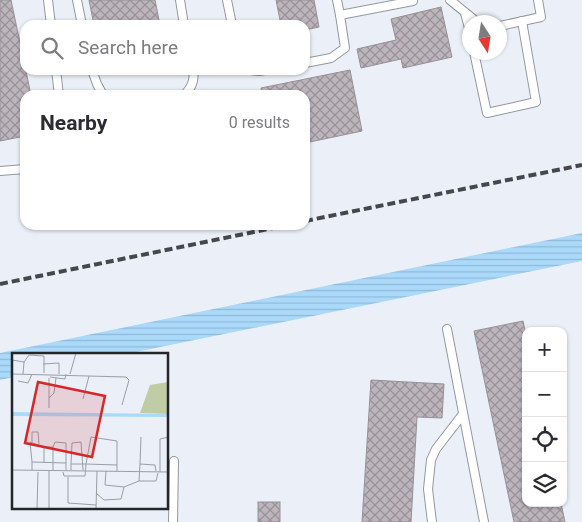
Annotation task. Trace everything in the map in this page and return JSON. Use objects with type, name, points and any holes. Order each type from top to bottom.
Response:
[{"type":"lane","points":[[48,0],[50,20]]},
{"type":"lane","points":[[77,0],[81,20]]},
{"type":"lane","points":[[180,0],[183,20]]},
{"type":"lane","points":[[227,0],[231,20]]},
{"type":"lane","points":[[310,62],[331,58],[345,48],[337,0]]},
{"type":"lane","points":[[340,15],[415,0]]},
{"type":"lane","points":[[450,0],[469,15]]},
{"type":"lane","points":[[507,24],[541,17],[538,0]]},
{"type":"lane","points":[[476,60],[487,113],[536,102],[522,21]]},
{"type":"lane","points":[[57,75],[59,90]]},
{"type":"lane","points":[[94,75],[100,90]]},
{"type":"lane","points":[[190,90],[194,75]]},
{"type":"lane","points":[[0,171],[20,169]]},
{"type":"lane","points":[[447,329],[484,522]]},
{"type":"lane","points":[[432,522],[428,489],[431,460],[436,449],[463,414]]},
{"type":"lane","points":[[174,461],[174,522]]},
{"type":"water","points":[[582,233],[582,261],[131,353],[12,353],[12,377],[0,380],[0,353]]},
{"type":"building","points":[[0,0],[11,0],[20,43],[20,75],[27,75],[30,90],[20,90],[20,137],[0,141]]},
{"type":"building","points":[[89,0],[155,0],[159,20],[93,20]]},
{"type":"building","points":[[276,0],[314,0],[319,27],[310,29],[310,20],[280,20]]},
{"type":"building","points":[[441,7],[452,57],[403,68],[401,59],[361,68],[357,49],[396,40],[391,19]]},
{"type":"building","points":[[350,70],[362,131],[310,142],[310,90],[261,90],[261,88]]},
{"type":"building","points":[[523,321],[522,507],[562,507],[565,522],[514,522],[474,331]]},
{"type":"building","points":[[371,380],[444,384],[442,418],[417,417],[411,522],[362,522]]},
{"type":"building","points":[[258,502],[280,502],[280,522],[258,522]]},
{"type":"railway","points":[[310,220],[582,165]]},
{"type":"railway","points":[[0,284],[264,230]]}]
